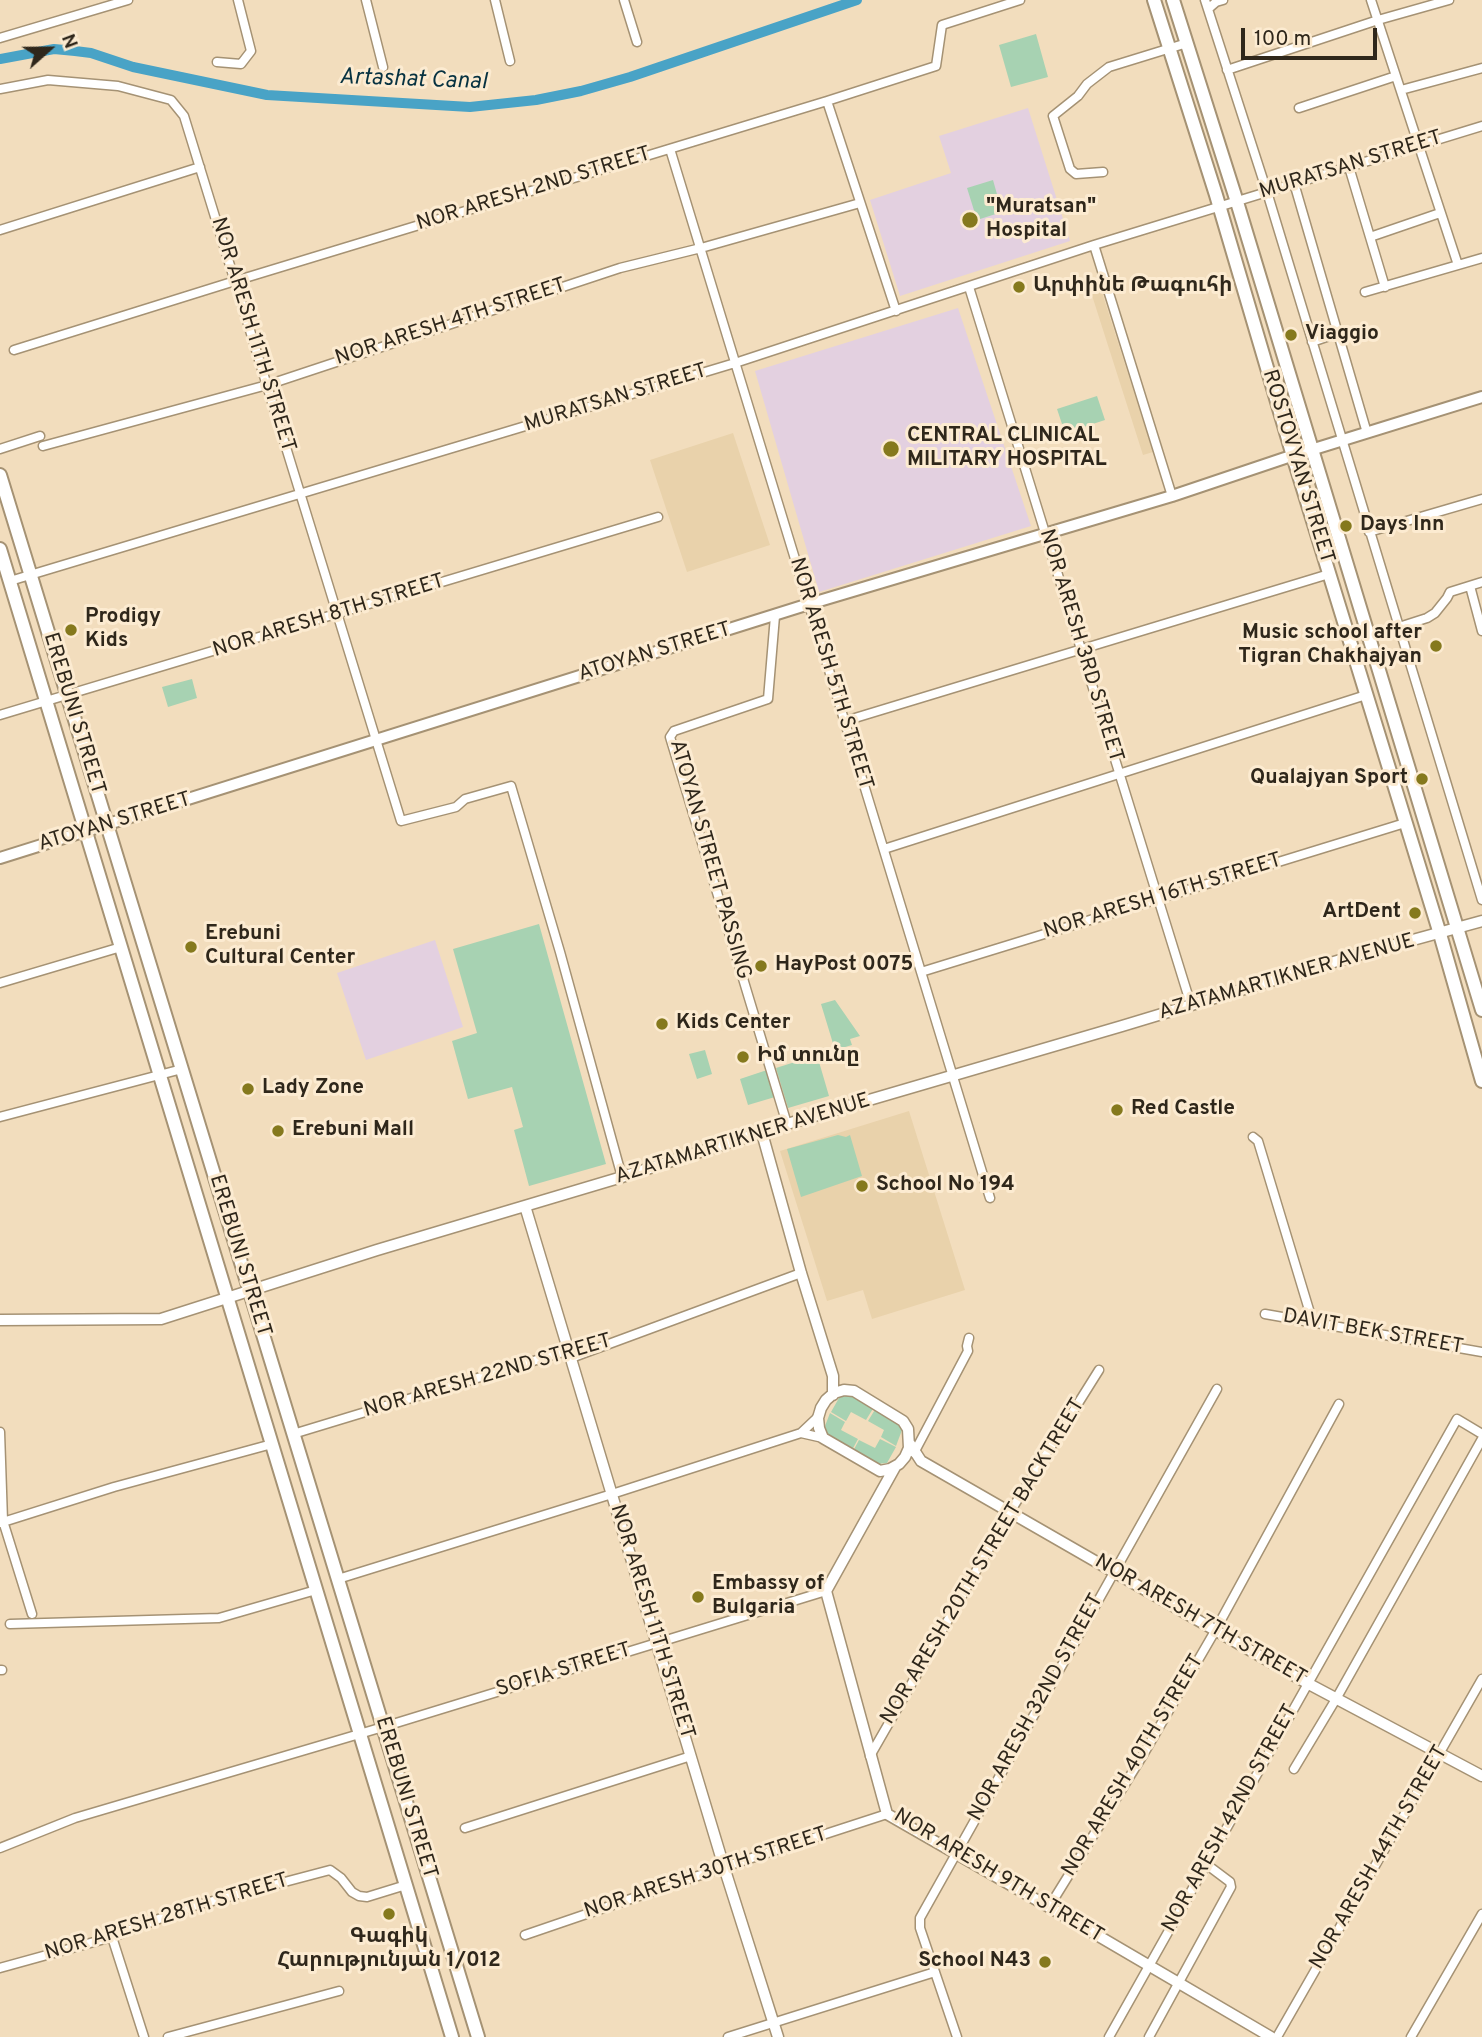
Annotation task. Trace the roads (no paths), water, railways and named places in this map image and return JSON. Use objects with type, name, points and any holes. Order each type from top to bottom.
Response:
[{"type":"main road","name":"ROSTOVYAN STREET","points":[[1154,0],[1440,934]]},
{"type":"main road","name":"ROSTOVYAN STREET","points":[[1173,0],[1458,929]]},
{"type":"main road","name":"ATOYAN STREET","points":[[0,858],[809,604],[1172,496],[1482,397]]},
{"type":"main road","name":"EREBUNI STREET","points":[[0,475],[478,2037]]},
{"type":"main road","name":"EREBUNI STREET","points":[[0,549],[452,2037]]},
{"type":"main road","points":[[1458,929],[1482,1010]]},
{"type":"main road","points":[[1440,934],[1482,1082]]},
{"type":"street","points":[[0,38],[128,0]]},
{"type":"street","points":[[217,62],[241,64],[251,51],[238,0]]},
{"type":"street","points":[[366,0],[383,67]]},
{"type":"street","points":[[495,0],[510,61]]},
{"type":"street","points":[[624,0],[636,42]]},
{"type":"street","name":"NOR ARESH 2ND STREET","points":[[14,350],[827,102],[936,66],[942,25],[1020,0]]},
{"type":"street","points":[[1223,0],[1207,4],[1267,192],[1482,900]]},
{"type":"street","points":[[1371,0],[1458,265]]},
{"type":"street","points":[[1227,70],[1378,20],[1449,0]]},
{"type":"street","points":[[1103,172],[1076,174],[1070,169],[1054,116],[1109,67],[1187,43]]},
{"type":"street","points":[[1401,90],[1482,68]]},
{"type":"street","points":[[1299,108],[1396,76]]},
{"type":"street","name":"NOR ARESH 11TH STREET","points":[[0,89],[48,80],[118,86],[171,100],[184,116],[401,821],[456,807],[465,799],[511,786],[622,1177]]},
{"type":"street","points":[[827,102],[896,311]]},
{"type":"street","name":"MURATSAN STREET","points":[[10,581],[735,363],[1094,245],[1482,126]]},
{"type":"street","name":"NOR ARESH 5TH STREET","points":[[670,149],[990,1198]]},
{"type":"street","points":[[0,230],[200,167]]},
{"type":"street","points":[[1349,167],[1385,287]]},
{"type":"street","points":[[1294,183],[1367,433]]},
{"type":"street","name":"NOR ARESH 4TH STREET","points":[[43,446],[267,385],[620,268],[860,203]]},
{"type":"street","points":[[1370,237],[1440,213]]},
{"type":"street","points":[[1094,245],[1172,496]]},
{"type":"street","points":[[1365,292],[1482,258]]},
{"type":"street","name":"NOR ARESH 3RD STREET","points":[[969,287],[1191,1005]]},
{"type":"street","points":[[1312,342],[1338,333]]},
{"type":"street","points":[[0,449],[40,436]]},
{"type":"street","points":[[1370,532],[1482,499]]},
{"type":"street","name":"NOR ARESH 8TH STREET","points":[[0,715],[657,517]]},
{"type":"street","points":[[845,722],[1329,574]]},
{"type":"street","points":[[1399,627],[1427,618],[1440,607],[1450,592],[1482,582]]},
{"type":"street","points":[[1470,586],[1482,631]]},
{"type":"street","name":"ATOYAN STREET PASSING","points":[[775,616],[768,699],[674,731],[670,737],[787,1124]]},
{"type":"street","points":[[884,849],[1366,695]]},
{"type":"street","name":"NOR ARESH 16TH STREET","points":[[921,972],[1405,823]]},
{"type":"street","name":"AZATAMARTIKNER AVENUE","points":[[0,1320],[161,1319],[787,1124],[1347,958],[1482,921]]},
{"type":"street","points":[[0,983],[121,947]]},
{"type":"street","points":[[0,1117],[181,1069]]},
{"type":"street","points":[[762,1133],[832,1376],[833,1395]]},
{"type":"street","points":[[1253,1136],[1258,1141],[1313,1324]]},
{"type":"street","name":"NOR ARESH 11TH STREET","points":[[525,1206],[724,1867],[778,2037]]},
{"type":"street","name":"NOR ARESH 22ND STREET","points":[[293,1434],[563,1352],[570,1358],[801,1273]]},
{"type":"street","name":"DAVIT BEK STREET","points":[[1265,1314],[1482,1352]]},
{"type":"street","points":[[826,1591],[883,1486],[899,1464],[915,1453],[968,1351],[969,1338]]},
{"type":"street","name":"NOR ARESH 20TH STREET BACKTREET","points":[[870,1756],[1010,1512],[1100,1370]]},
{"type":"street","points":[[832,1376],[903,1422],[908,1429],[915,1453]]},
{"type":"street","name":"NOR ARESH 32ND STREET","points":[[957,2037],[919,1923],[1217,1389]]},
{"type":"street","points":[[823,1438],[819,1428],[821,1408],[833,1395],[850,1390]]},
{"type":"street","name":"NOR ARESH 40TH STREET","points":[[1049,1907],[1143,1755],[1215,1631],[1339,1404]]},
{"type":"street","points":[[338,1579],[801,1433],[819,1416]]},
{"type":"street","name":"NOR ARESH 42ND STREET","points":[[1109,2037],[1457,1419],[1482,1437]]},
{"type":"street","points":[[0,1432],[1,1522],[32,1614]]},
{"type":"street","points":[[801,1433],[823,1438],[877,1470],[883,1486]]},
{"type":"street","points":[[1294,1769],[1482,1437]]},
{"type":"street","points":[[1,1522],[114,1487],[272,1444]]},
{"type":"street","name":"NOR ARESH 7TH STREET","points":[[877,1470],[899,1464],[915,1453],[1010,1512],[1215,1631],[1482,1776]]},
{"type":"street","points":[[10,1623],[219,1618],[316,1590]]},
{"type":"street","name":"SOFIA STREET","points":[[360,1734],[826,1591]]},
{"type":"street","name":"NOR ARESH 9TH STREET","points":[[826,1591],[887,1814],[1271,2037]]},
{"type":"street","name":"NOR ARESH 44TH STREET","points":[[1277,2037],[1482,1679]]},
{"type":"street","points":[[0,1848],[75,1818],[360,1734]]},
{"type":"street","points":[[465,1828],[691,1756]]},
{"type":"street","name":"NOR ARESH 30TH STREET","points":[[526,1935],[887,1814]]},
{"type":"street","points":[[1149,2037],[1231,1887],[1230,1882],[1206,1864]]},
{"type":"street","name":"NOR ARESH 28TH STREET","points":[[0,1968],[112,1937],[190,1907],[330,1870],[359,1896],[368,1897],[406,1885]]},
{"type":"street","points":[[1411,2037],[1482,1914]]},
{"type":"street","points":[[112,1937],[144,2037]]},
{"type":"street","points":[[728,2037],[935,1972]]},
{"type":"street","points":[[168,2037],[339,1991]]},
{"type":"waterway","name":"Artashat Canal","points":[[0,59],[54,49],[75,51],[91,53],[133,67],[267,95],[470,107],[536,100],[581,91],[857,0]]},
{"type":"place","name":"\"Muratsan\" Hospital","points":[[970,220]]},
{"type":"place","name":"Արփինե Թագուհի","points":[[1019,287]]},
{"type":"place","name":"Viaggio","points":[[1291,335]]},
{"type":"place","name":"CENTRAL CLINICAL MILITARY HOSPITAL","points":[[891,449]]},
{"type":"place","name":"Days Inn","points":[[1346,526]]},
{"type":"place","name":"Prodigy Kids","points":[[71,630]]},
{"type":"place","name":"Music school after Tigran Chakhajyan","points":[[1436,646]]},
{"type":"place","name":"Qualajyan Sport","points":[[1422,779]]},
{"type":"place","name":"ArtDent","points":[[1415,913]]},
{"type":"place","name":"Erebuni Cultural Center","points":[[191,947]]},
{"type":"place","name":"HayPost 0075","points":[[761,966]]},
{"type":"place","name":"Kids Center","points":[[662,1024]]},
{"type":"place","name":"Իմ տունը","points":[[743,1057]]},
{"type":"place","name":"Lady Zone","points":[[248,1089]]},
{"type":"place","name":"Red Castle","points":[[1117,1110]]},
{"type":"place","name":"Erebuni Mall","points":[[278,1131]]},
{"type":"place","name":"School No 194","points":[[862,1186]]},
{"type":"place","name":"Embassy of Bulgaria","points":[[698,1597]]},
{"type":"place","name":"Գագիկ Հարությունյան 1/012","points":[[389,1914]]},
{"type":"place","name":"School N43","points":[[1045,1962]]}]
